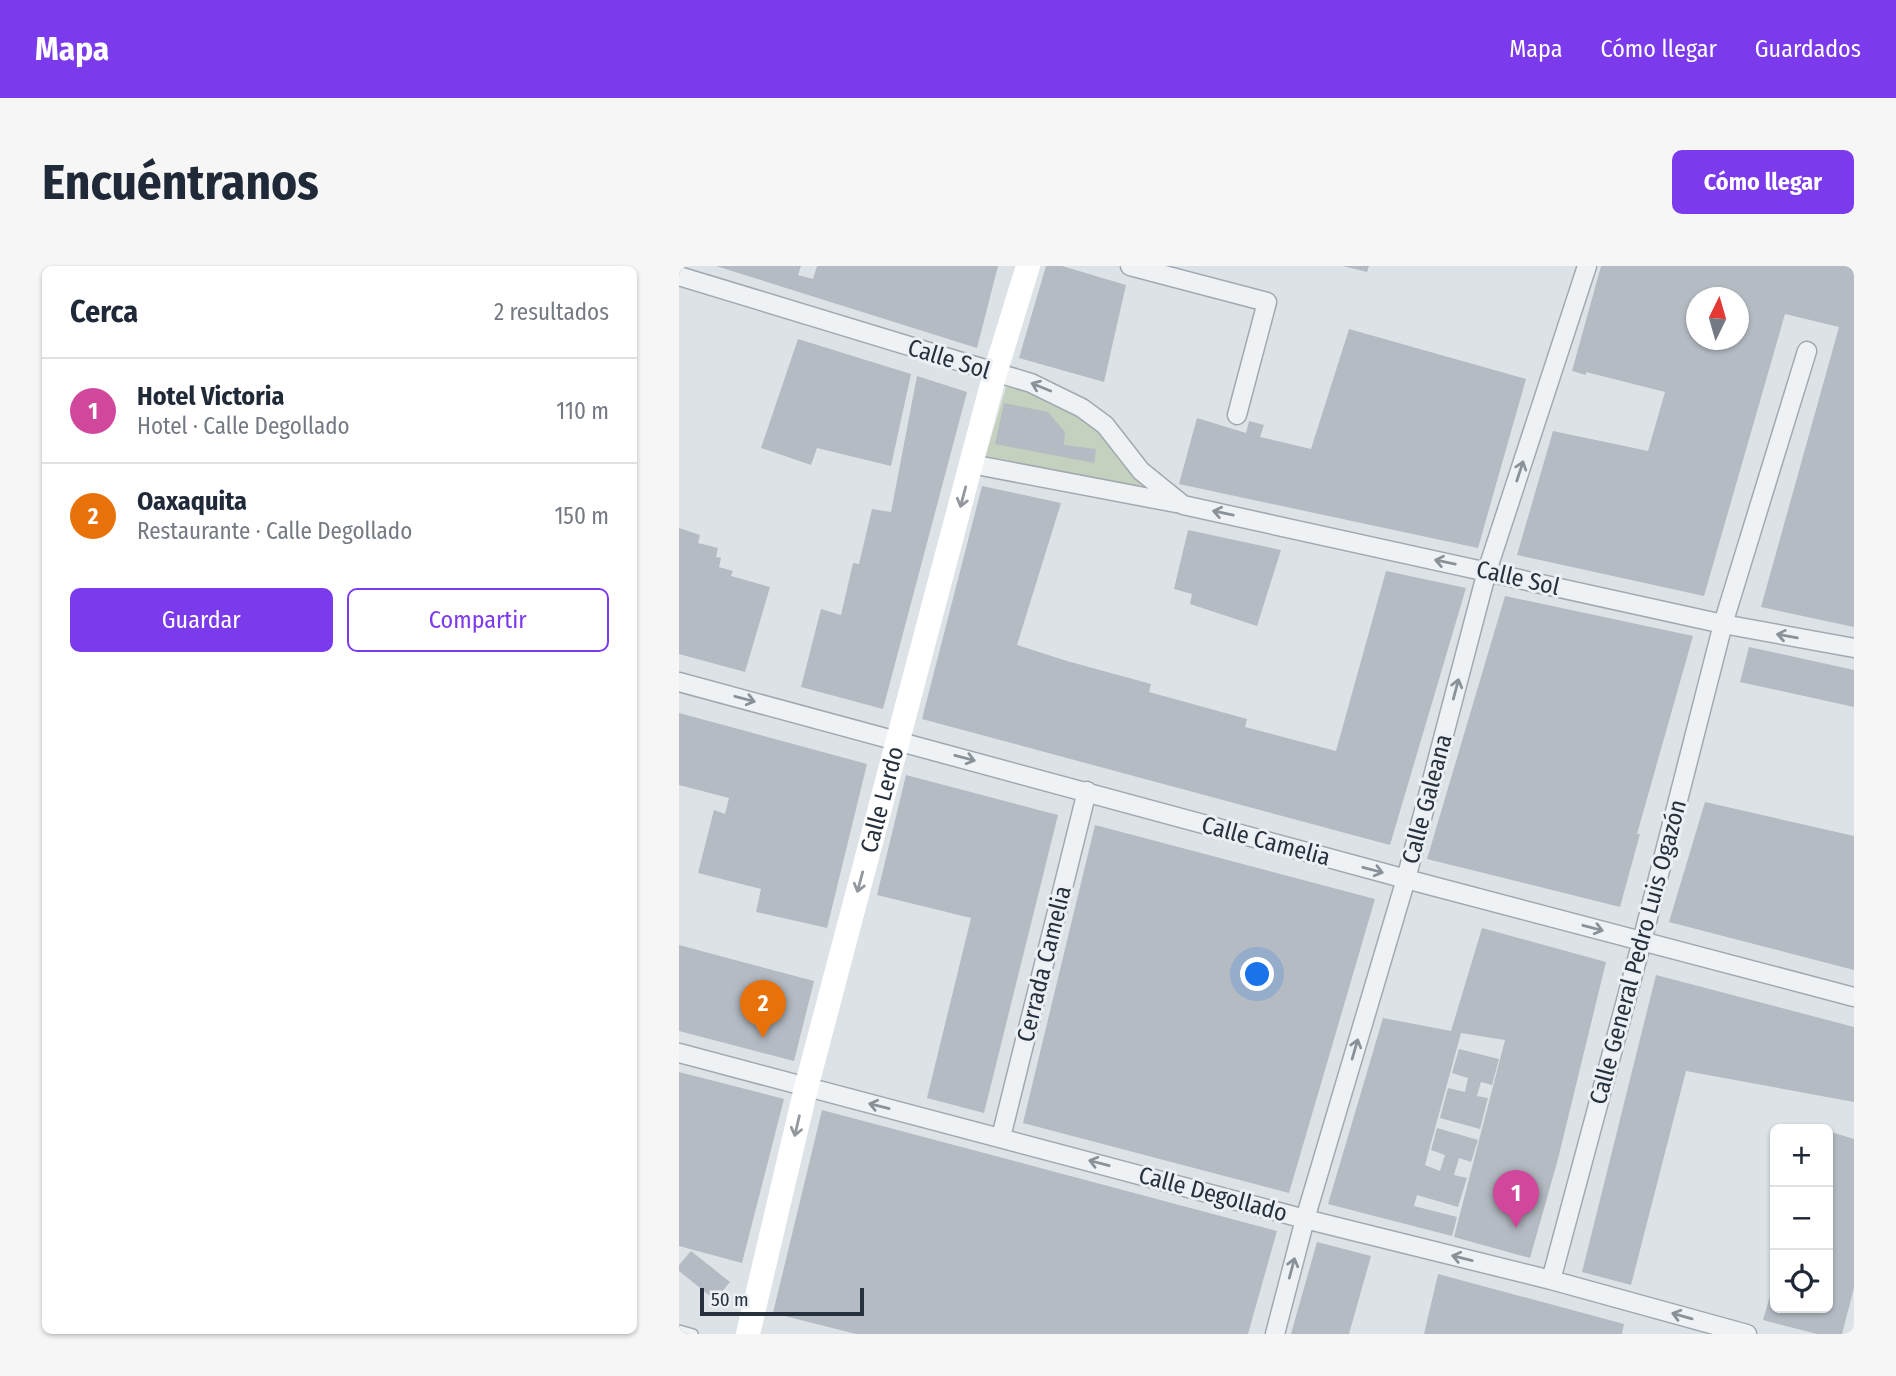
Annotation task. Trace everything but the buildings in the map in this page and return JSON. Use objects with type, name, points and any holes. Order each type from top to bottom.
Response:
[{"type":"street","name":"Calle Lerdo","points":[[748,1334],[806,1088],[897,740],[995,373],[1028,266]]},
{"type":"street","points":[[1129,266],[1267,302],[1237,415]]},
{"type":"street","name":"Calle Galeana","points":[[1275,1334],[1305,1219],[1405,879],[1487,571],[1587,266]]},
{"type":"street","name":"Calle Sol","points":[[679,276],[1031,383],[1083,408],[1105,425],[1141,471],[1183,505]]},
{"type":"street","name":"Calle General Pedro Luis Ogazón","points":[[1552,1280],[1723,624],[1807,351]]},
{"type":"street","name":"Calle Sol","points":[[971,464],[1183,505],[1723,624],[1854,648]]},
{"type":"street","name":"Calle Camelia","points":[[679,682],[1405,879],[1854,997]]},
{"type":"street","name":"Cerrada Camelia","points":[[1001,1137],[1087,791]]},
{"type":"street","name":"Calle Degollado","points":[[679,1053],[1305,1219],[1552,1280],[1747,1334]]},
{"type":"lane","points":[[679,1330],[693,1334]]},
{"type":"green space","points":[[1008,381],[1079,410],[1133,468],[1140,481],[1141,492],[985,458]]},
{"type":"place","name":"Oaxaquita","points":[[763,1038]]},
{"type":"place","name":"Hotel Victoria","points":[[1516,1228]]}]
